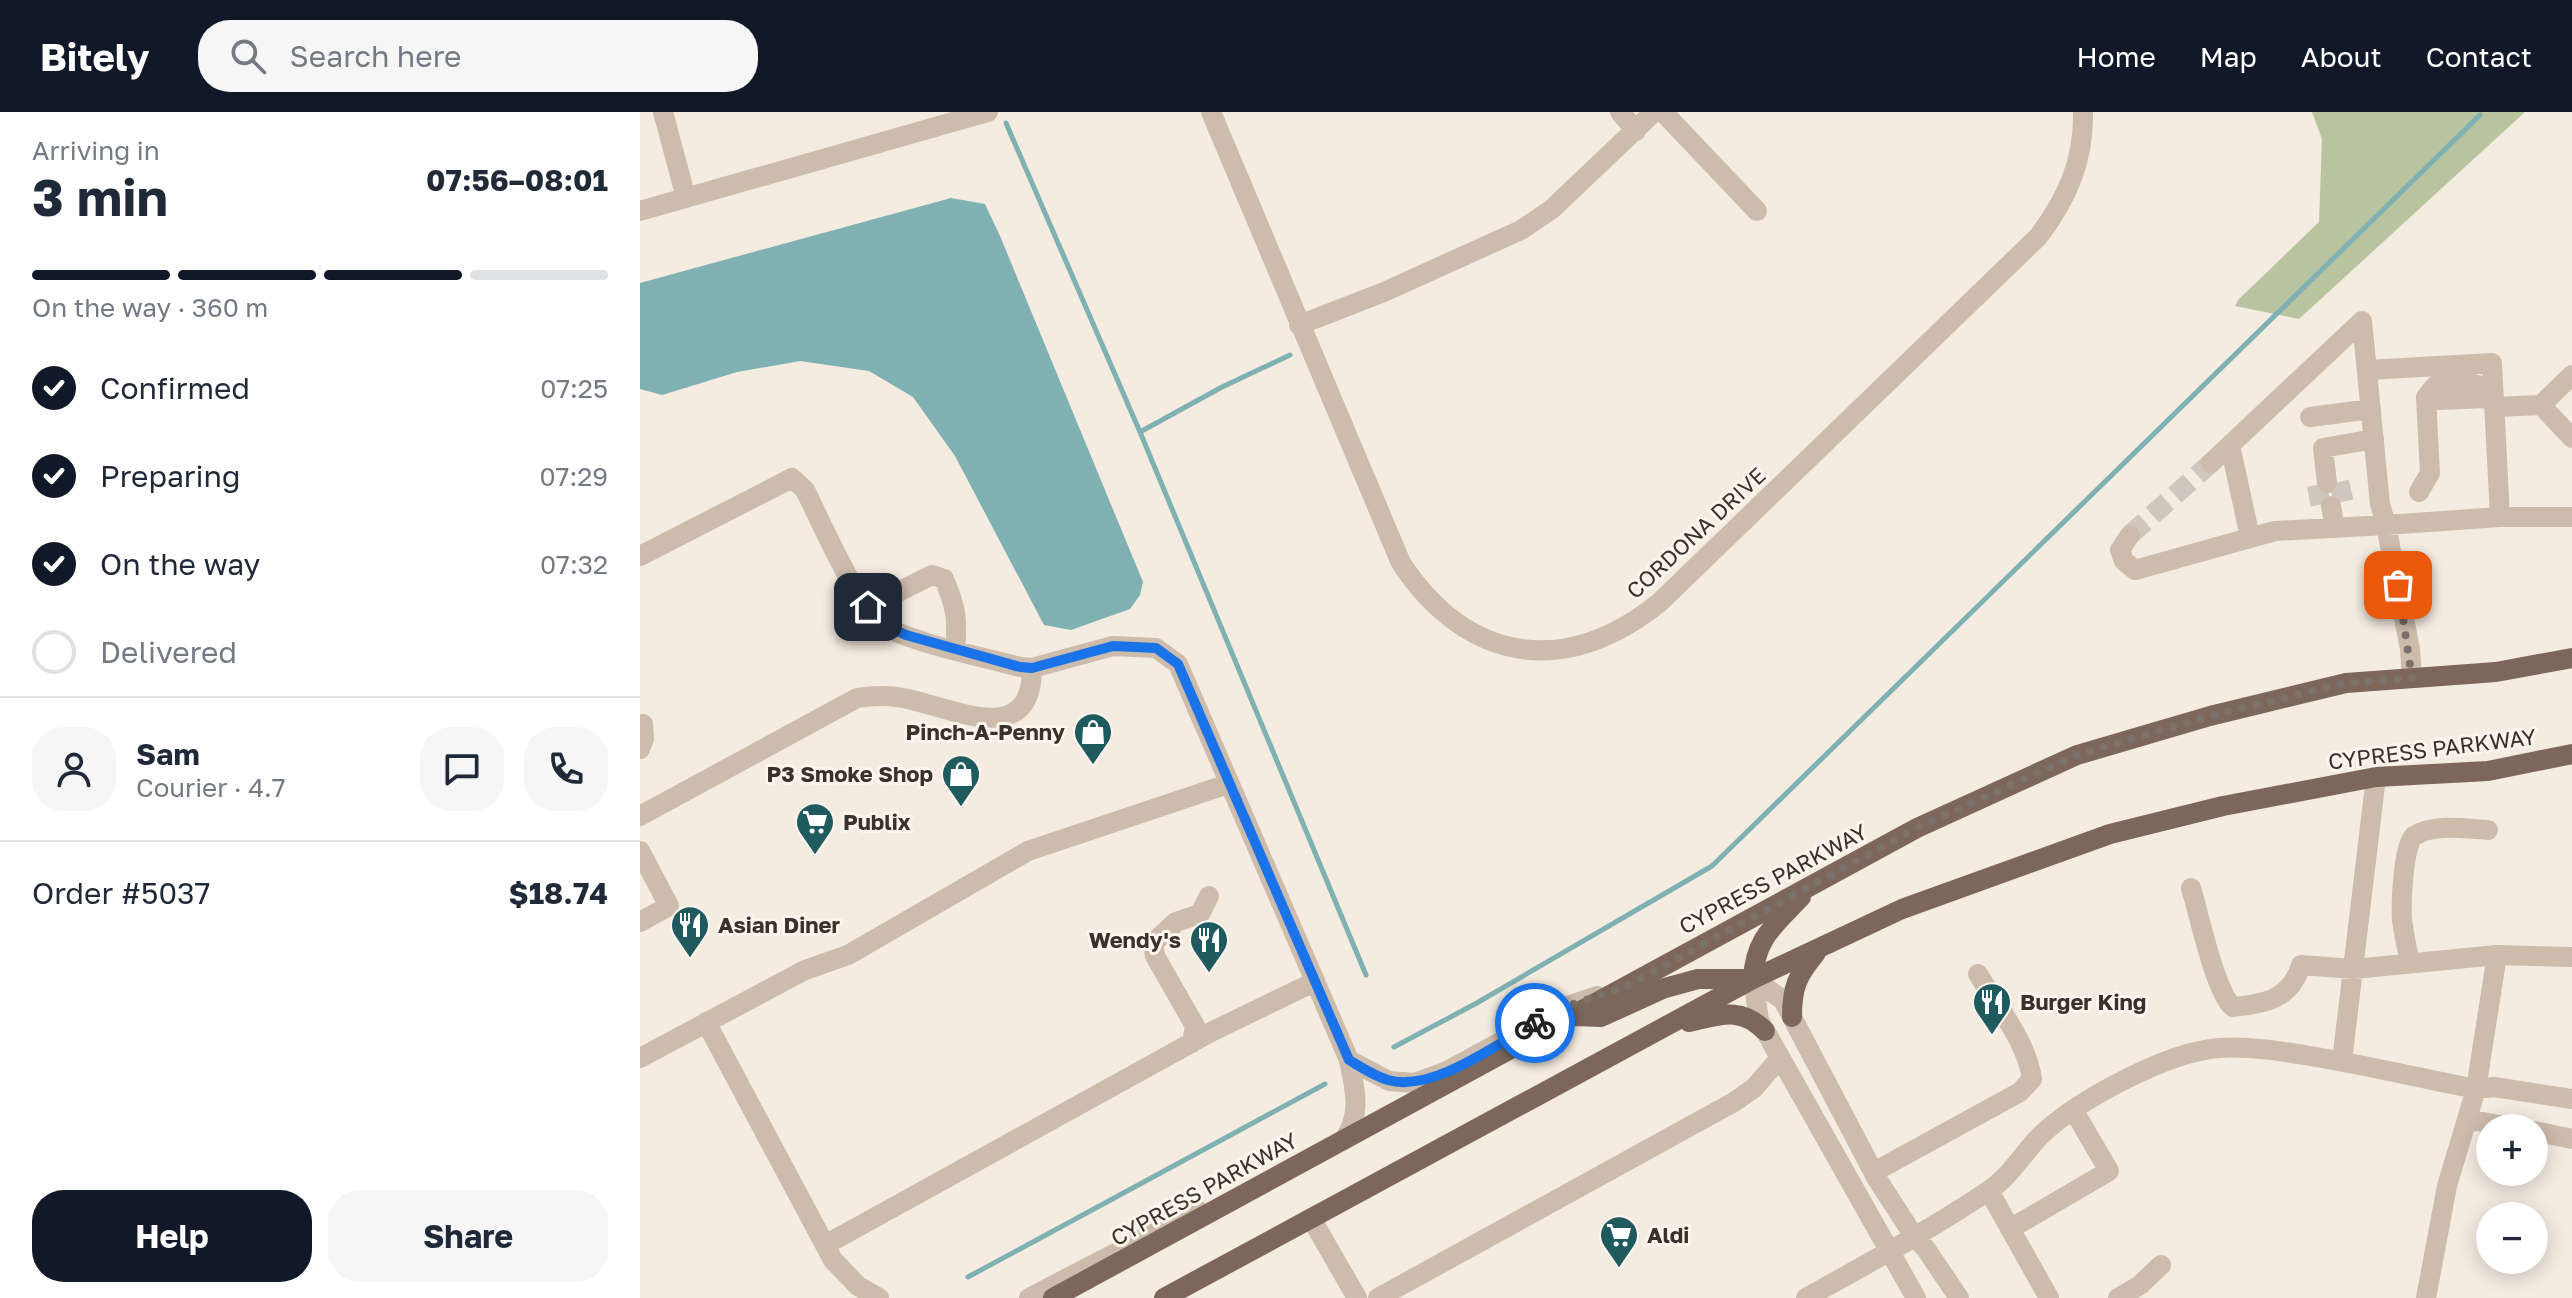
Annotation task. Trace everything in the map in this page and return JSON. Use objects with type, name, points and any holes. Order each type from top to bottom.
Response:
[{"type":"main road","name":"CYPRESS PARKWAY","points":[[1053,1298],[1931,822],[2077,755],[2210,716],[2346,683],[2496,672],[2572,658]]},
{"type":"main road","name":"CYPRESS PARKWAY","points":[[1164,1298],[1753,979],[1902,909],[2110,834],[2223,806],[2376,777],[2488,771],[2572,754]]},
{"type":"main road","points":[[1572,1016],[1601,1017],[1665,988],[1698,979],[1753,979],[1754,958],[1763,939],[1812,886]]},
{"type":"main road","points":[[1792,1017],[1792,996],[1798,975],[1820,948]]},
{"type":"main road","points":[[1666,1027],[1734,1014],[1754,1020],[1765,1031]]},
{"type":"street","points":[[663,112],[686,198]]},
{"type":"street","points":[[640,211],[934,120],[988,112]]},
{"type":"street","name":"CORDONA DRIVE","points":[[1211,112],[1401,563],[1428,599],[1462,628],[1499,643],[1534,649],[1583,645],[1620,631],[1660,602],[2038,237],[2057,212],[2073,181],[2084,132],[2083,112]]},
{"type":"street","points":[[1620,112],[1636,131]]},
{"type":"street","points":[[1299,325],[1384,292],[1521,230],[1552,209],[1654,112]]},
{"type":"street","points":[[1663,112],[1757,211]]},
{"type":"street","points":[[2211,463],[2362,321],[2380,504],[2410,649],[2412,678]]},
{"type":"street","points":[[2367,370],[2492,363],[2491,402],[2500,517]]},
{"type":"street","points":[[2412,369],[2421,521]]},
{"type":"street","points":[[2541,405],[2572,375]]},
{"type":"street","points":[[2419,492],[2430,473],[2426,397],[2435,386],[2465,382],[2478,385],[2491,402],[2541,405],[2572,438]]},
{"type":"street","points":[[2310,417],[2371,409]]},
{"type":"street","points":[[2236,439],[2250,537]]},
{"type":"street","points":[[2328,483],[2323,448],[2374,439]]},
{"type":"street","points":[[640,556],[792,478],[805,490],[868,607],[880,623],[906,635],[1020,667],[1032,668],[1113,646],[1156,648],[1178,664],[1349,1060],[1357,1106],[1353,1127],[1344,1140]]},
{"type":"street","points":[[2130,535],[2120,550],[2124,561],[2135,570],[2333,512],[2386,525],[2500,517],[2572,517]]},
{"type":"street","points":[[868,607],[932,575],[944,579],[958,620],[955,649]]},
{"type":"street","points":[[640,816],[857,698],[872,695],[911,699],[982,717],[1013,714],[1024,705],[1030,694],[1032,668]]},
{"type":"street","points":[[640,749],[644,739],[643,724]]},
{"type":"street","points":[[2342,1061],[2376,777]]},
{"type":"street","points":[[640,1058],[805,970],[848,955],[1028,851],[1228,784]]},
{"type":"street","points":[[2410,963],[2402,918],[2405,868],[2412,837],[2426,830],[2488,830]]},
{"type":"street","points":[[640,922],[669,906],[642,858]]},
{"type":"street","points":[[2191,888],[2219,984],[2226,1002],[2233,1007],[2251,1006],[2289,990],[2297,979],[2301,965],[2354,969],[2497,955],[2572,957]]},
{"type":"street","points":[[1192,1043],[1195,1026],[1155,956],[1153,943],[1176,922],[1200,914],[1209,896]]},
{"type":"street","points":[[2426,1298],[2447,1186],[2476,1089],[2497,955]]},
{"type":"street","points":[[1874,1172],[2020,1092],[2032,1079],[2030,1064],[1978,974]]},
{"type":"street","points":[[1753,979],[1783,1000],[1874,1172],[1914,1236],[1959,1298]]},
{"type":"street","points":[[1753,979],[1759,1020],[1916,1298]]},
{"type":"street","points":[[825,1245],[1192,1043],[1314,982]]},
{"type":"street","points":[[1349,1060],[1389,1081],[1415,1083],[1445,1072],[1565,1007],[1627,986]]},
{"type":"street","points":[[706,1022],[833,1260],[858,1286],[879,1298]]},
{"type":"street","points":[[1806,1298],[1989,1191],[2007,1177],[2041,1135],[2074,1111],[2146,1069],[2194,1052],[2241,1047],[2342,1061],[2476,1089],[2494,1087],[2572,1099]]},
{"type":"street","points":[[1378,1298],[1734,1102],[1754,1088],[1780,1058]]},
{"type":"street","points":[[2010,1229],[2109,1171],[2074,1111]]},
{"type":"street","points":[[2467,1119],[2476,1121]]},
{"type":"street","points":[[2548,1134],[2572,1139]]},
{"type":"street","points":[[1989,1191],[2049,1298]]},
{"type":"street","points":[[1029,1298],[1195,1210],[1225,1204]]},
{"type":"street","points":[[1311,1218],[1357,1298]]},
{"type":"street","points":[[2118,1298],[2140,1285],[2161,1265]]},
{"type":"green space","points":[[2312,112],[2525,112],[2299,319],[2235,306],[2319,222],[2322,139]]},
{"type":"water","points":[[951,198],[985,204],[1143,582],[1140,595],[1130,609],[1071,630],[1044,625],[955,456],[913,397],[869,371],[800,361],[737,372],[662,395],[640,389],[640,283]]},
{"type":"waterway","points":[[1394,1047],[1475,1004],[1712,866],[2480,115]]},
{"type":"waterway","points":[[1006,123],[1140,432],[1366,975]]},
{"type":"waterway","points":[[1140,432],[1222,387],[1290,355]]},
{"type":"waterway","points":[[968,1277],[1325,1084]]},
{"type":"tunnel","points":[[2130,535],[2211,463]]},
{"type":"tunnel","points":[[2339,482],[2344,503]]},
{"type":"tunnel","points":[[2317,485],[2321,508]]},
{"type":"way so far","points":[[1535,1023],[1565,1007],[1627,986],[1917,828],[2077,755],[2210,716],[2346,683],[2412,678],[2398,585]]},
{"type":"place","name":"Pinch-A-Penny","points":[[1093,766]]},
{"type":"place","name":"P3 Smoke Shop","points":[[961,808]]},
{"type":"place","name":"Publix","points":[[815,856]]},
{"type":"place","name":"Asian Diner","points":[[690,959]]},
{"type":"place","name":"Wendy's","points":[[1209,974]]},
{"type":"place","name":"Burger King","points":[[1992,1036]]},
{"type":"place","name":"Aldi","points":[[1619,1269]]},
{"type":"route","points":[[868,607],[880,623],[906,635],[1020,667],[1032,668],[1113,646],[1156,648],[1178,664],[1349,1060],[1368,1072],[1389,1081],[1415,1083],[1445,1072],[1535,1023]]}]
